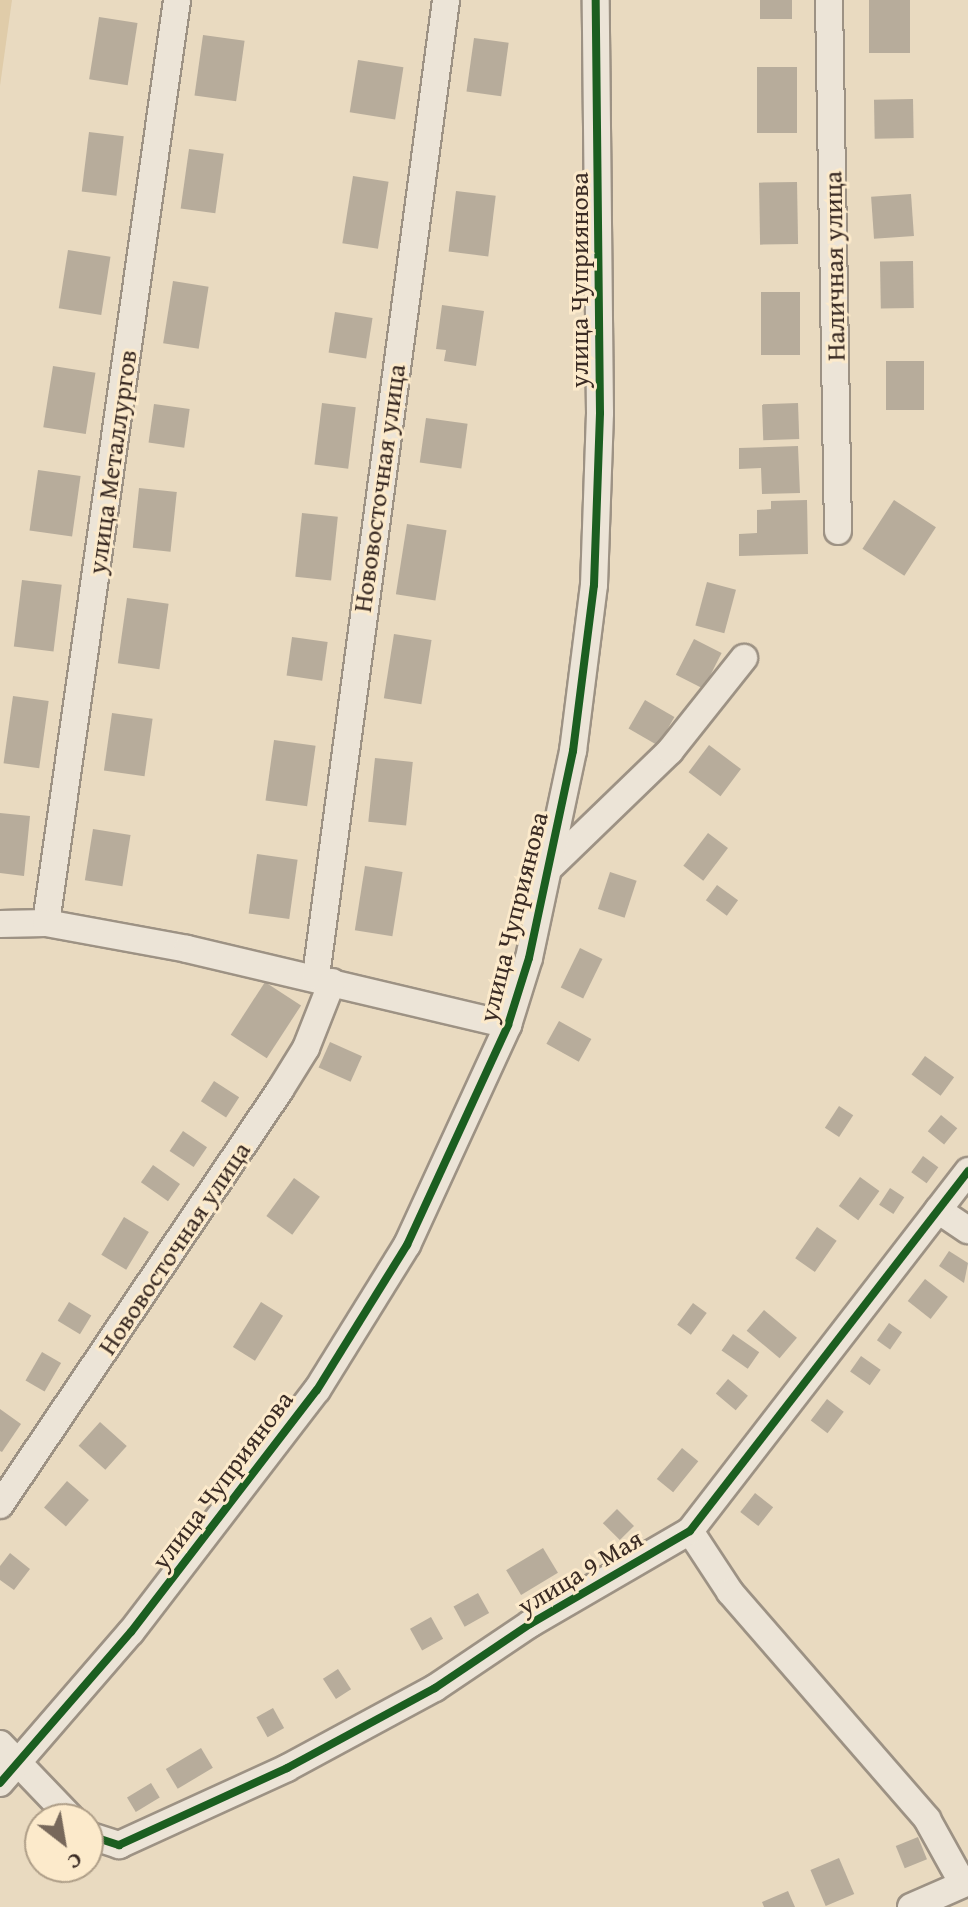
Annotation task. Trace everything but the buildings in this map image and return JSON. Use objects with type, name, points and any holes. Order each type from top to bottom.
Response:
[{"type":"street","name":"улица Металлургов","points":[[46,923],[177,0]]},
{"type":"street","name":"Нововосточная улица","points":[[0,1505],[306,1048],[324,979],[446,0]]},
{"type":"street","name":"улица Чуприянова","points":[[5,1763],[131,1632],[317,1390],[407,1245],[508,1025],[550,867],[573,751],[594,585],[600,413],[596,0]]},
{"type":"street","name":"Наличная улица","points":[[829,0],[838,531]]},
{"type":"street","points":[[550,867],[670,751],[744,658]]},
{"type":"street","points":[[0,924],[46,923],[324,979],[508,1025]]},
{"type":"street","name":"улица 9 Мая","points":[[104,1840],[119,1845],[287,1768],[435,1688],[530,1624],[690,1531],[968,1171]]},
{"type":"street","points":[[938,1210],[968,1230]]},
{"type":"street","points":[[690,1531],[740,1604],[927,1819],[966,1883],[911,1907]]},
{"type":"street","points":[[5,1763],[53,1803]]},
{"type":"shaded area","points":[[0,0],[12,0],[0,86]]},
{"type":"cycle path","points":[[0,1783],[131,1632],[317,1390],[407,1245],[508,1025],[529,958],[573,751],[594,585],[600,413],[596,0]]},
{"type":"cycle path","points":[[104,1840],[119,1845],[287,1768],[435,1688],[530,1624],[690,1531],[968,1171]]}]
